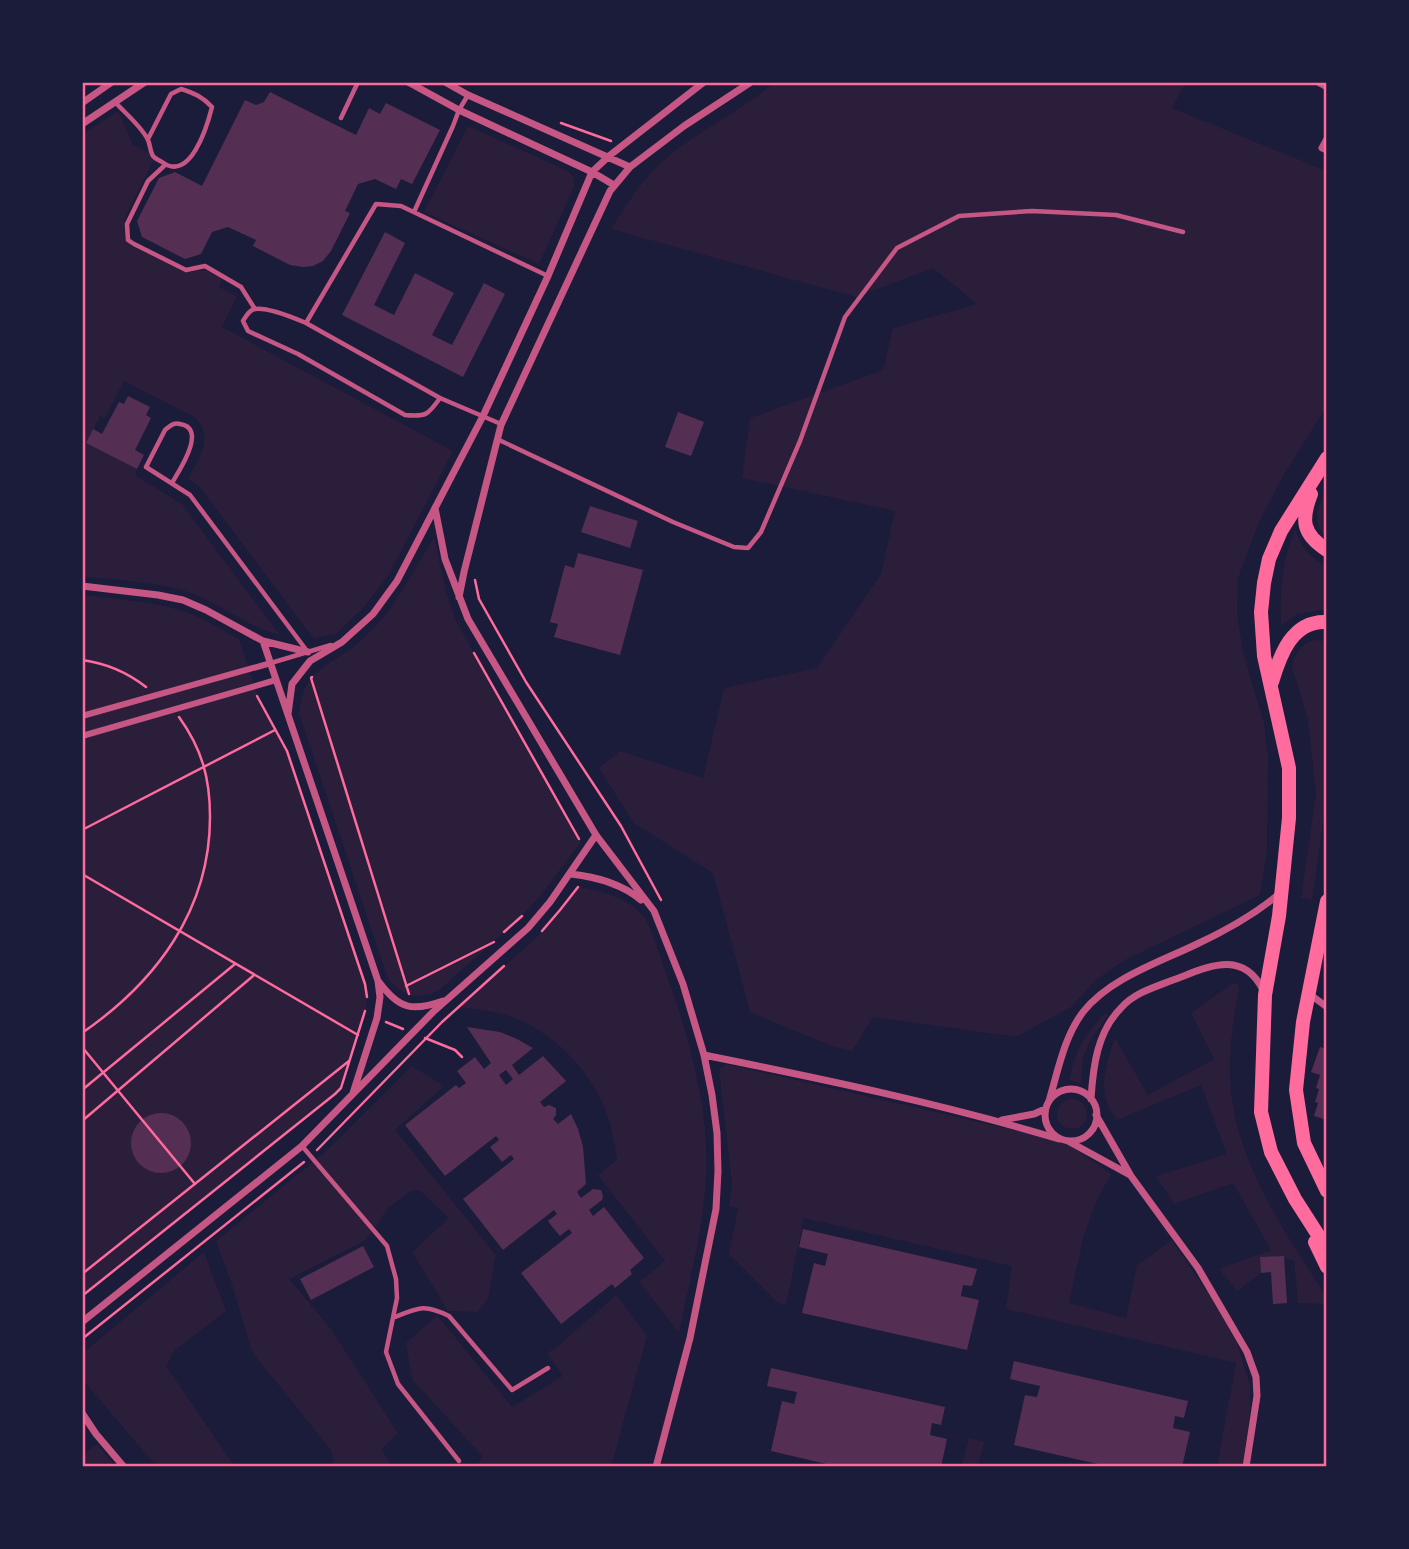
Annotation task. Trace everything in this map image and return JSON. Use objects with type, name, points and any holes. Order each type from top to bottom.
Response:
[{"type":"main road","points":[[1324,462],[1304,519],[1307,532],[1327,550]]},
{"type":"main road","points":[[1324,462],[1281,531],[1269,559],[1261,612],[1265,656],[1289,768],[1289,818],[1282,891],[1265,995],[1261,1112],[1271,1152],[1327,1267]]},
{"type":"main road","points":[[1271,686],[1284,646],[1300,629],[1310,624],[1327,622]]},
{"type":"main road","points":[[1326,1189],[1304,1143],[1296,1090],[1303,1022],[1327,901]]},
{"type":"main road","points":[[1295,1199],[1327,1249]]},
{"type":"street","points":[[82,103],[112,82]]},
{"type":"street","points":[[82,124],[145,82]]},
{"type":"street","points":[[408,82],[459,110],[592,172],[614,186]]},
{"type":"street","points":[[445,82],[468,95],[630,167]]},
{"type":"street","points":[[288,715],[292,684],[310,661],[342,642],[373,614],[397,581],[483,416],[548,276],[592,172],[704,82]]},
{"type":"street","points":[[459,597],[502,425],[602,205],[630,167],[684,126],[751,82]]},
{"type":"street","points":[[1318,82],[1327,87]]},
{"type":"street","points":[[1327,139],[1322,148],[1327,150]]},
{"type":"street","points":[[435,508],[445,559],[468,619],[596,835],[654,911],[683,984],[704,1055],[716,1133],[716,1209],[690,1338],[656,1467]]},
{"type":"street","points":[[82,586],[183,600],[263,641],[308,652]]},
{"type":"street","points":[[263,641],[378,981],[380,998],[377,1018],[352,1095]]},
{"type":"street","points":[[82,716],[271,663]]},
{"type":"street","points":[[82,736],[276,680]]},
{"type":"street","points":[[82,1322],[302,1146],[421,1024],[528,928],[571,874],[596,835]]},
{"type":"street","points":[[571,874],[594,877],[617,885],[637,896],[654,911]]},
{"type":"street","points":[[1059,1139],[1047,1126],[1045,1109],[1066,1041],[1083,1011],[1122,979],[1241,922],[1282,891]]},
{"type":"street","points":[[1091,1099],[1101,1036],[1121,1007],[1143,992],[1214,965],[1227,964],[1240,967],[1257,978],[1265,995]]},
{"type":"street","points":[[378,981],[390,998],[408,1007],[425,1007],[446,1000]]},
{"type":"street","points":[[1308,993],[1327,1007]]},
{"type":"street","points":[[704,1055],[998,1120],[1068,1141],[1131,1176]]},
{"type":"street","points":[[1049,1101],[1061,1091],[1069,1089],[1085,1093],[1091,1099],[1131,1176],[1198,1268],[1247,1352],[1256,1377],[1257,1396],[1246,1467]]},
{"type":"street","points":[[998,1120],[1017,1119],[1045,1109]]},
{"type":"street","points":[[1068,1141],[1085,1137],[1091,1131],[1097,1115]]},
{"type":"street","points":[[82,1413],[124,1467]]},
{"type":"lane","points":[[341,118],[358,82]]},
{"type":"lane","points":[[115,102],[148,139],[153,155],[165,165],[174,168],[186,163],[195,151],[212,107],[194,93],[181,89],[171,94],[148,139]]},
{"type":"lane","points":[[414,212],[468,95]]},
{"type":"lane","points":[[165,165],[148,181],[127,224],[128,240],[186,270],[205,266],[241,287],[255,309]]},
{"type":"lane","points":[[306,323],[376,204],[401,206],[548,276]]},
{"type":"lane","points":[[497,439],[673,522],[734,547],[748,548],[761,533],[800,441],[845,317],[897,248],[959,216],[1032,211],[1116,215],[1183,232]]},
{"type":"lane","points":[[439,398],[431,411],[421,417],[405,415],[298,354],[248,331],[243,321],[247,313],[255,309],[283,313],[306,323],[439,398],[502,425]]},
{"type":"lane","points":[[172,483],[193,441],[188,427],[178,423],[165,430],[146,467],[190,495],[308,652]]},
{"type":"lane","points":[[271,663],[342,642]]},
{"type":"lane","points":[[302,1146],[387,1246],[396,1279],[397,1298],[386,1352],[398,1384],[460,1461]]},
{"type":"lane","points":[[394,1317],[418,1307],[435,1309],[449,1316],[512,1390],[548,1368]]},
{"type":"path","points":[[472,572],[480,599],[526,682],[621,826],[665,908]]},
{"type":"path","points":[[469,645],[581,842]]},
{"type":"path","points":[[82,660],[114,668],[157,695]]},
{"type":"path","points":[[318,670],[311,678],[414,1007]]},
{"type":"path","points":[[82,1296],[341,1088],[365,1012],[365,984],[287,751],[258,696]]},
{"type":"path","points":[[82,1033],[116,1007],[167,953],[200,888],[210,837],[209,785],[202,758],[190,733],[173,709]]},
{"type":"path","points":[[82,830],[275,729]]},
{"type":"path","points":[[289,743],[312,809]]},
{"type":"path","points":[[82,874],[358,1035]]},
{"type":"path","points":[[537,937],[577,887],[584,888]]},
{"type":"path","points":[[406,986],[492,943],[526,911]]},
{"type":"path","points":[[82,1339],[311,1156],[442,1021],[509,961]]},
{"type":"path","points":[[82,1090],[235,964]]},
{"type":"path","points":[[82,1121],[254,975]]},
{"type":"path","points":[[421,1024],[426,1038]]},
{"type":"path","points":[[82,1047],[195,1184]]},
{"type":"path","points":[[82,1273],[349,1061]]},
{"type":"shaded area","points":[[775,82],[1186,82],[1172,108],[1327,171],[1327,406],[1283,476],[1258,524],[1238,578],[1237,613],[1243,652],[1264,723],[1268,756],[1267,852],[1260,895],[1125,960],[1096,980],[1071,1007],[1016,1037],[873,1017],[852,1051],[831,1046],[750,1012],[713,873],[634,823],[599,768],[620,751],[703,778],[724,688],[817,668],[881,574],[895,511],[742,478],[750,418],[883,370],[893,328],[977,304],[933,268],[856,297],[611,229],[640,186],[666,158]]},
{"type":"shaded area","points":[[118,111],[133,145],[156,156],[124,220],[132,246],[184,272],[207,270],[223,278],[219,287],[237,296],[222,327],[453,451],[388,576],[364,607],[337,633],[314,639],[199,486],[188,479],[200,456],[204,441],[204,434],[196,418],[124,381],[105,418],[100,416],[87,443],[137,469],[135,475],[182,504],[280,635],[183,590],[82,576],[82,135]]},
{"type":"shaded area","points":[[468,126],[568,171],[574,178],[574,187],[539,264],[424,212]]},
{"type":"shaded area","points":[[1327,490],[1327,538],[1319,527],[1317,515]]},
{"type":"shaded area","points":[[1295,530],[1307,552],[1327,567],[1327,609],[1297,614],[1281,626],[1282,577]]},
{"type":"shaded area","points":[[434,537],[446,592],[456,621],[581,842],[519,919],[438,991],[417,996],[405,993],[388,979],[299,713],[308,682],[320,670],[351,649],[382,619]]},
{"type":"shaded area","points":[[82,595],[144,602],[180,610],[239,639],[258,696],[287,751],[361,972],[367,998],[341,1088],[82,1296]]},
{"type":"shaded area","points":[[1313,640],[1327,641],[1327,796],[1312,900],[1301,898],[1316,793],[1308,720],[1292,667],[1299,650]]},
{"type":"shaded area","points":[[577,887],[614,896],[638,910],[644,917],[652,932],[688,1040],[704,1121],[706,1175],[699,1235],[679,1333],[639,1282],[665,1261],[598,1175],[617,1160],[609,1120],[592,1084],[561,1047],[535,1028],[500,1013],[458,1007],[537,937]]},
{"type":"shaded area","points":[[1232,984],[1237,984],[1239,989],[1232,1031],[1230,1074],[1240,1134],[1263,1192],[1327,1297],[1327,1304],[1298,1303],[1294,1260],[1285,1259],[1284,1256],[1260,1257],[1261,1273],[1237,1291],[1219,1269],[1271,1250],[1233,1183],[1174,1204],[1156,1176],[1227,1154],[1201,1085],[1117,1120],[1106,1100],[1105,1076],[1115,1038],[1148,1095],[1214,1059],[1191,1013]]},
{"type":"shaded area","points":[[1105,1013],[1108,1015],[1089,1043],[1083,1058],[1081,1083],[1069,1080],[1082,1044]]},
{"type":"shaded area","points":[[726,1064],[1070,1145],[1111,1174],[1096,1202],[1084,1235],[1069,1303],[1126,1318],[1137,1265],[1172,1240],[1237,1343],[1250,1385],[1250,1414],[1242,1467],[1217,1467],[1236,1363],[1006,1309],[1012,1266],[804,1218],[786,1305],[778,1303],[729,1254],[738,1208],[729,1206],[732,1183],[719,1069]]},
{"type":"shaded area","points":[[412,1066],[444,1086],[395,1130],[496,1255],[488,1299],[478,1312],[448,1311],[412,1252],[449,1218],[419,1190],[409,1192],[388,1208],[366,1240],[289,1279],[331,1329],[398,1433],[381,1449],[393,1467],[334,1467],[331,1450],[252,1352],[216,1241],[325,1152]]},
{"type":"shaded area","points":[[1072,1099],[1082,1104],[1087,1114],[1082,1124],[1072,1129],[1062,1124],[1057,1114],[1062,1104]]},
{"type":"shaded area","points":[[204,1252],[226,1311],[174,1351],[166,1366],[235,1467],[157,1467],[82,1379],[82,1354]]},
{"type":"shaded area","points":[[616,1295],[647,1336],[611,1467],[477,1467],[482,1456],[412,1379],[406,1343],[437,1315],[512,1407],[563,1376],[547,1353]]},
{"type":"shaded area","points":[[969,1438],[984,1442],[978,1467],[961,1467]]},
{"type":"shaded area","points":[[97,1444],[116,1467],[82,1467],[82,1456]]},
{"type":"building","points":[[270,92],[356,135],[369,108],[380,114],[386,103],[440,130],[412,184],[401,179],[396,189],[375,179],[358,184],[345,211],[350,213],[331,251],[323,261],[313,266],[290,265],[253,246],[256,240],[228,227],[212,232],[201,254],[185,259],[142,237],[137,221],[159,178],[175,172],[202,186],[245,100],[256,105],[264,102]]},
{"type":"building","points":[[385,232],[405,243],[374,305],[394,315],[415,273],[454,293],[432,335],[452,345],[484,283],[505,294],[463,377],[342,315]]},
{"type":"building","points":[[128,396],[150,407],[146,415],[151,418],[135,450],[144,455],[137,469],[86,443],[93,429],[102,434],[119,402],[124,404]]},
{"type":"building","points":[[678,412],[704,422],[691,456],[665,447]]},
{"type":"building","points":[[590,506],[638,521],[630,548],[581,532]]},
{"type":"building","points":[[578,553],[643,570],[620,655],[554,637],[558,624],[550,622],[565,565],[574,568]]},
{"type":"building","points":[[467,1027],[500,1032],[533,1048],[512,1065],[519,1075],[543,1056],[566,1081],[540,1102],[544,1107],[549,1105],[556,1108],[553,1119],[558,1124],[571,1114],[578,1129],[583,1147],[586,1184],[577,1192],[581,1198],[593,1189],[601,1190],[602,1200],[589,1210],[593,1216],[604,1207],[644,1258],[630,1270],[632,1274],[615,1288],[612,1284],[561,1324],[521,1273],[572,1233],[569,1229],[560,1236],[554,1229],[548,1221],[557,1214],[554,1210],[503,1250],[463,1199],[514,1159],[511,1155],[502,1162],[490,1147],[499,1140],[496,1136],[445,1176],[405,1125],[456,1085],[459,1088],[466,1083],[457,1071],[475,1057],[484,1069],[491,1063]],"holes":[[[506,1070],[513,1079],[506,1085],[499,1075]]]},
{"type":"building","points":[[1320,1047],[1327,1049],[1327,1120],[1314,1116],[1320,1075],[1311,1072]]},
{"type":"building","points":[[155,1113],[167,1113],[186,1126],[191,1143],[189,1155],[178,1168],[167,1173],[155,1173],[136,1160],[131,1149],[131,1137],[144,1118]]},
{"type":"building","points":[[803,1229],[977,1269],[972,1286],[963,1285],[961,1296],[979,1300],[967,1350],[802,1313],[814,1263],[825,1266],[828,1254],[799,1247]]},
{"type":"building","points":[[363,1246],[374,1267],[311,1300],[300,1279]]},
{"type":"building","points":[[1284,1256],[1287,1303],[1273,1304],[1271,1272],[1261,1273],[1260,1257]]},
{"type":"building","points":[[1014,1361],[1188,1401],[1184,1418],[1175,1416],[1173,1428],[1190,1432],[1182,1467],[1111,1467],[1014,1445],[1025,1395],[1037,1397],[1040,1386],[1010,1379]]},
{"type":"building","points":[[771,1368],[945,1407],[941,1425],[932,1423],[930,1435],[947,1439],[941,1467],[839,1467],[771,1451],[782,1401],[794,1404],[797,1392],[767,1386]]}]
